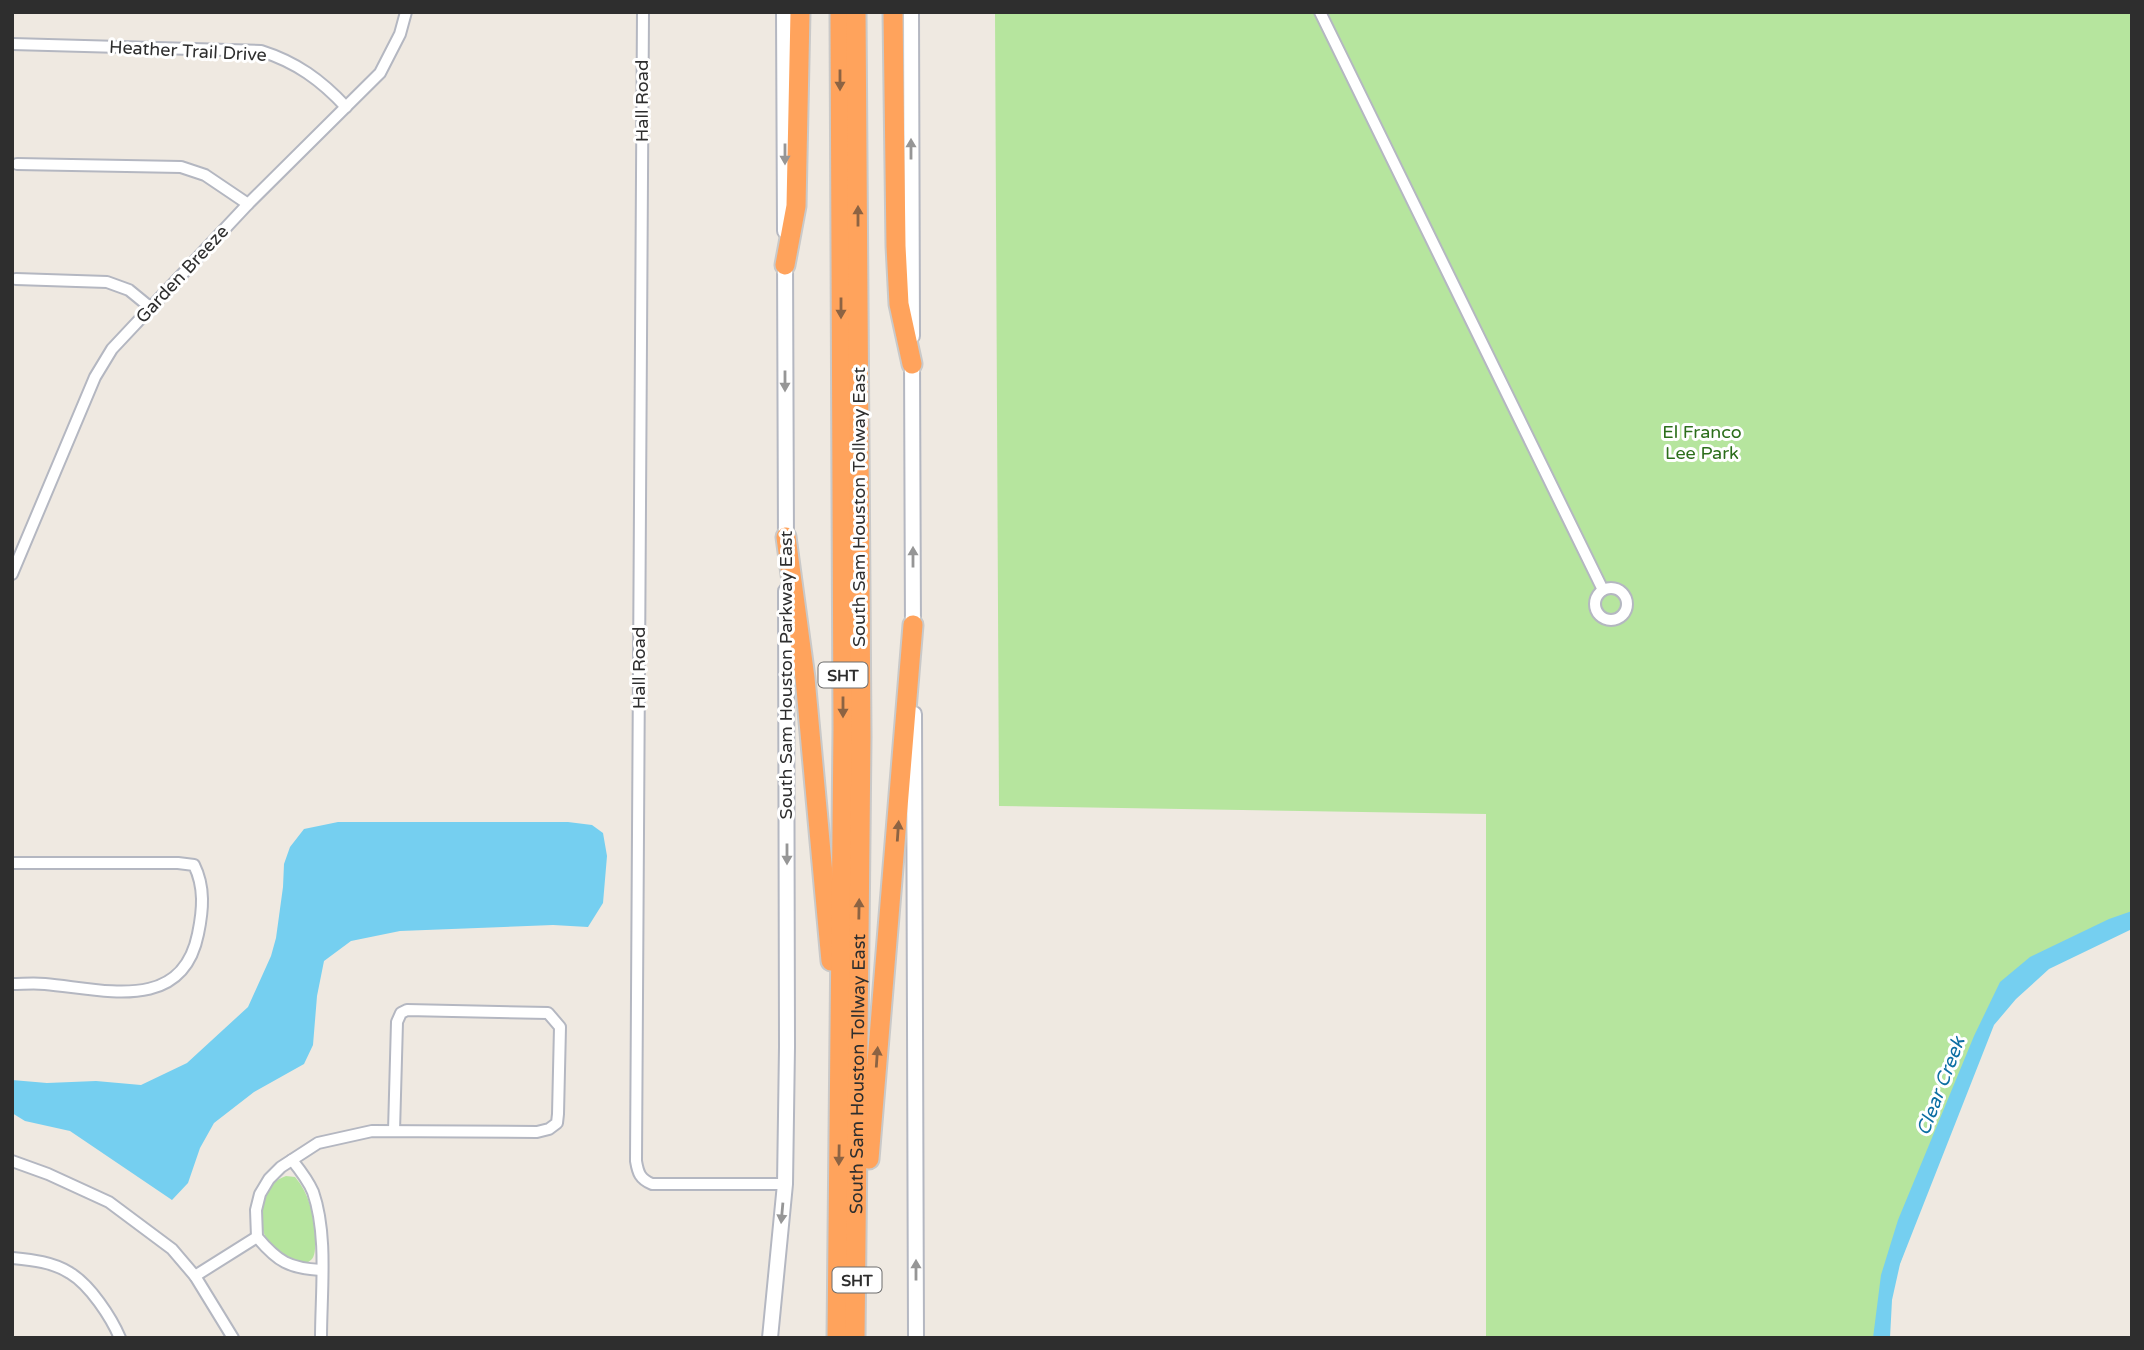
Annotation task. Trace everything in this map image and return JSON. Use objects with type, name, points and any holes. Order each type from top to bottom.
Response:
[{"type":"highway","points":[[785,265],[796,206],[800,12]]},
{"type":"highway","name":"South Sam Houston Tollway East","points":[[836,1338],[843,729],[840,12]]},
{"type":"highway","name":"South Sam Houston Tollway East","points":[[855,1338],[861,723],[856,12]]},
{"type":"highway","points":[[893,12],[896,246],[900,304],[912,364]]},
{"type":"highway","points":[[786,537],[805,678],[823,892],[841,1054]]},
{"type":"highway","points":[[858,1222],[868,1173],[913,625]]},
{"type":"main road","name":"South Sam Houston Parkway East","points":[[770,1338],[785,1184],[787,1046],[784,12]]},
{"type":"main road","points":[[911,12],[916,1338]]},
{"type":"street","name":"Garden Breeze","points":[[12,574],[95,377],[112,349],[248,204],[380,73],[400,34],[406,12]]},
{"type":"street","name":"Hall Road","points":[[643,12],[636,1161],[638,1173],[643,1180],[652,1184],[785,1184]]},
{"type":"street","points":[[1320,12],[1603,590]]},
{"type":"street","name":"Heather Trail Drive","points":[[12,44],[261,51],[280,57],[312,74],[346,107]]},
{"type":"street","points":[[17,164],[181,167],[205,175],[248,204]]},
{"type":"street","points":[[16,279],[107,282],[129,290],[151,308]]},
{"type":"street","points":[[12,863],[194,865],[201,879],[202,902],[192,959],[169,981],[145,991],[117,992],[44,984],[12,984]]},
{"type":"street","points":[[321,1270],[296,1267],[279,1261],[257,1237],[256,1209],[260,1194],[269,1179],[292,1160],[326,1140],[372,1131],[537,1132],[549,1129],[557,1122],[559,1027],[548,1013],[407,1010],[401,1013],[397,1021],[394,1131]]},
{"type":"street","points":[[292,1160],[312,1189],[318,1211],[321,1233],[321,1338]]},
{"type":"street","points":[[12,1161],[109,1202],[172,1249],[195,1276],[233,1338]]},
{"type":"street","points":[[195,1276],[257,1237]]},
{"type":"street","points":[[12,1258],[41,1261],[71,1273],[96,1299],[120,1338]]},
{"type":"green space","name":"El Franco Lee Park","points":[[995,12],[2132,12],[2132,920],[2032,967],[1983,1033],[1873,1338],[1486,1338],[1486,814],[999,806]]},
{"type":"green space","points":[[286,1176],[295,1177],[300,1183],[312,1214],[315,1252],[307,1262],[295,1262],[281,1254],[270,1245],[263,1230],[262,1209],[265,1199],[273,1184]]},
{"type":"water","points":[[338,822],[568,822],[592,825],[603,833],[607,856],[603,903],[588,927],[553,925],[400,931],[351,941],[324,961],[317,996],[313,1045],[304,1064],[254,1092],[214,1123],[200,1148],[188,1183],[172,1200],[70,1131],[25,1121],[12,1113],[12,1080],[47,1083],[96,1081],[141,1085],[187,1063],[248,1007],[271,956],[276,938],[284,864],[290,847],[304,829]]},
{"type":"water","points":[[2132,911],[2132,929],[2049,969],[2016,999],[1994,1025],[1900,1264],[1892,1300],[1890,1338],[1873,1338],[1881,1275],[1898,1220],[1974,1036],[2000,982],[2030,957],[2109,919]]},
{"type":"water label","name":"Clear Creek","points":[[1940,1086]]}]
